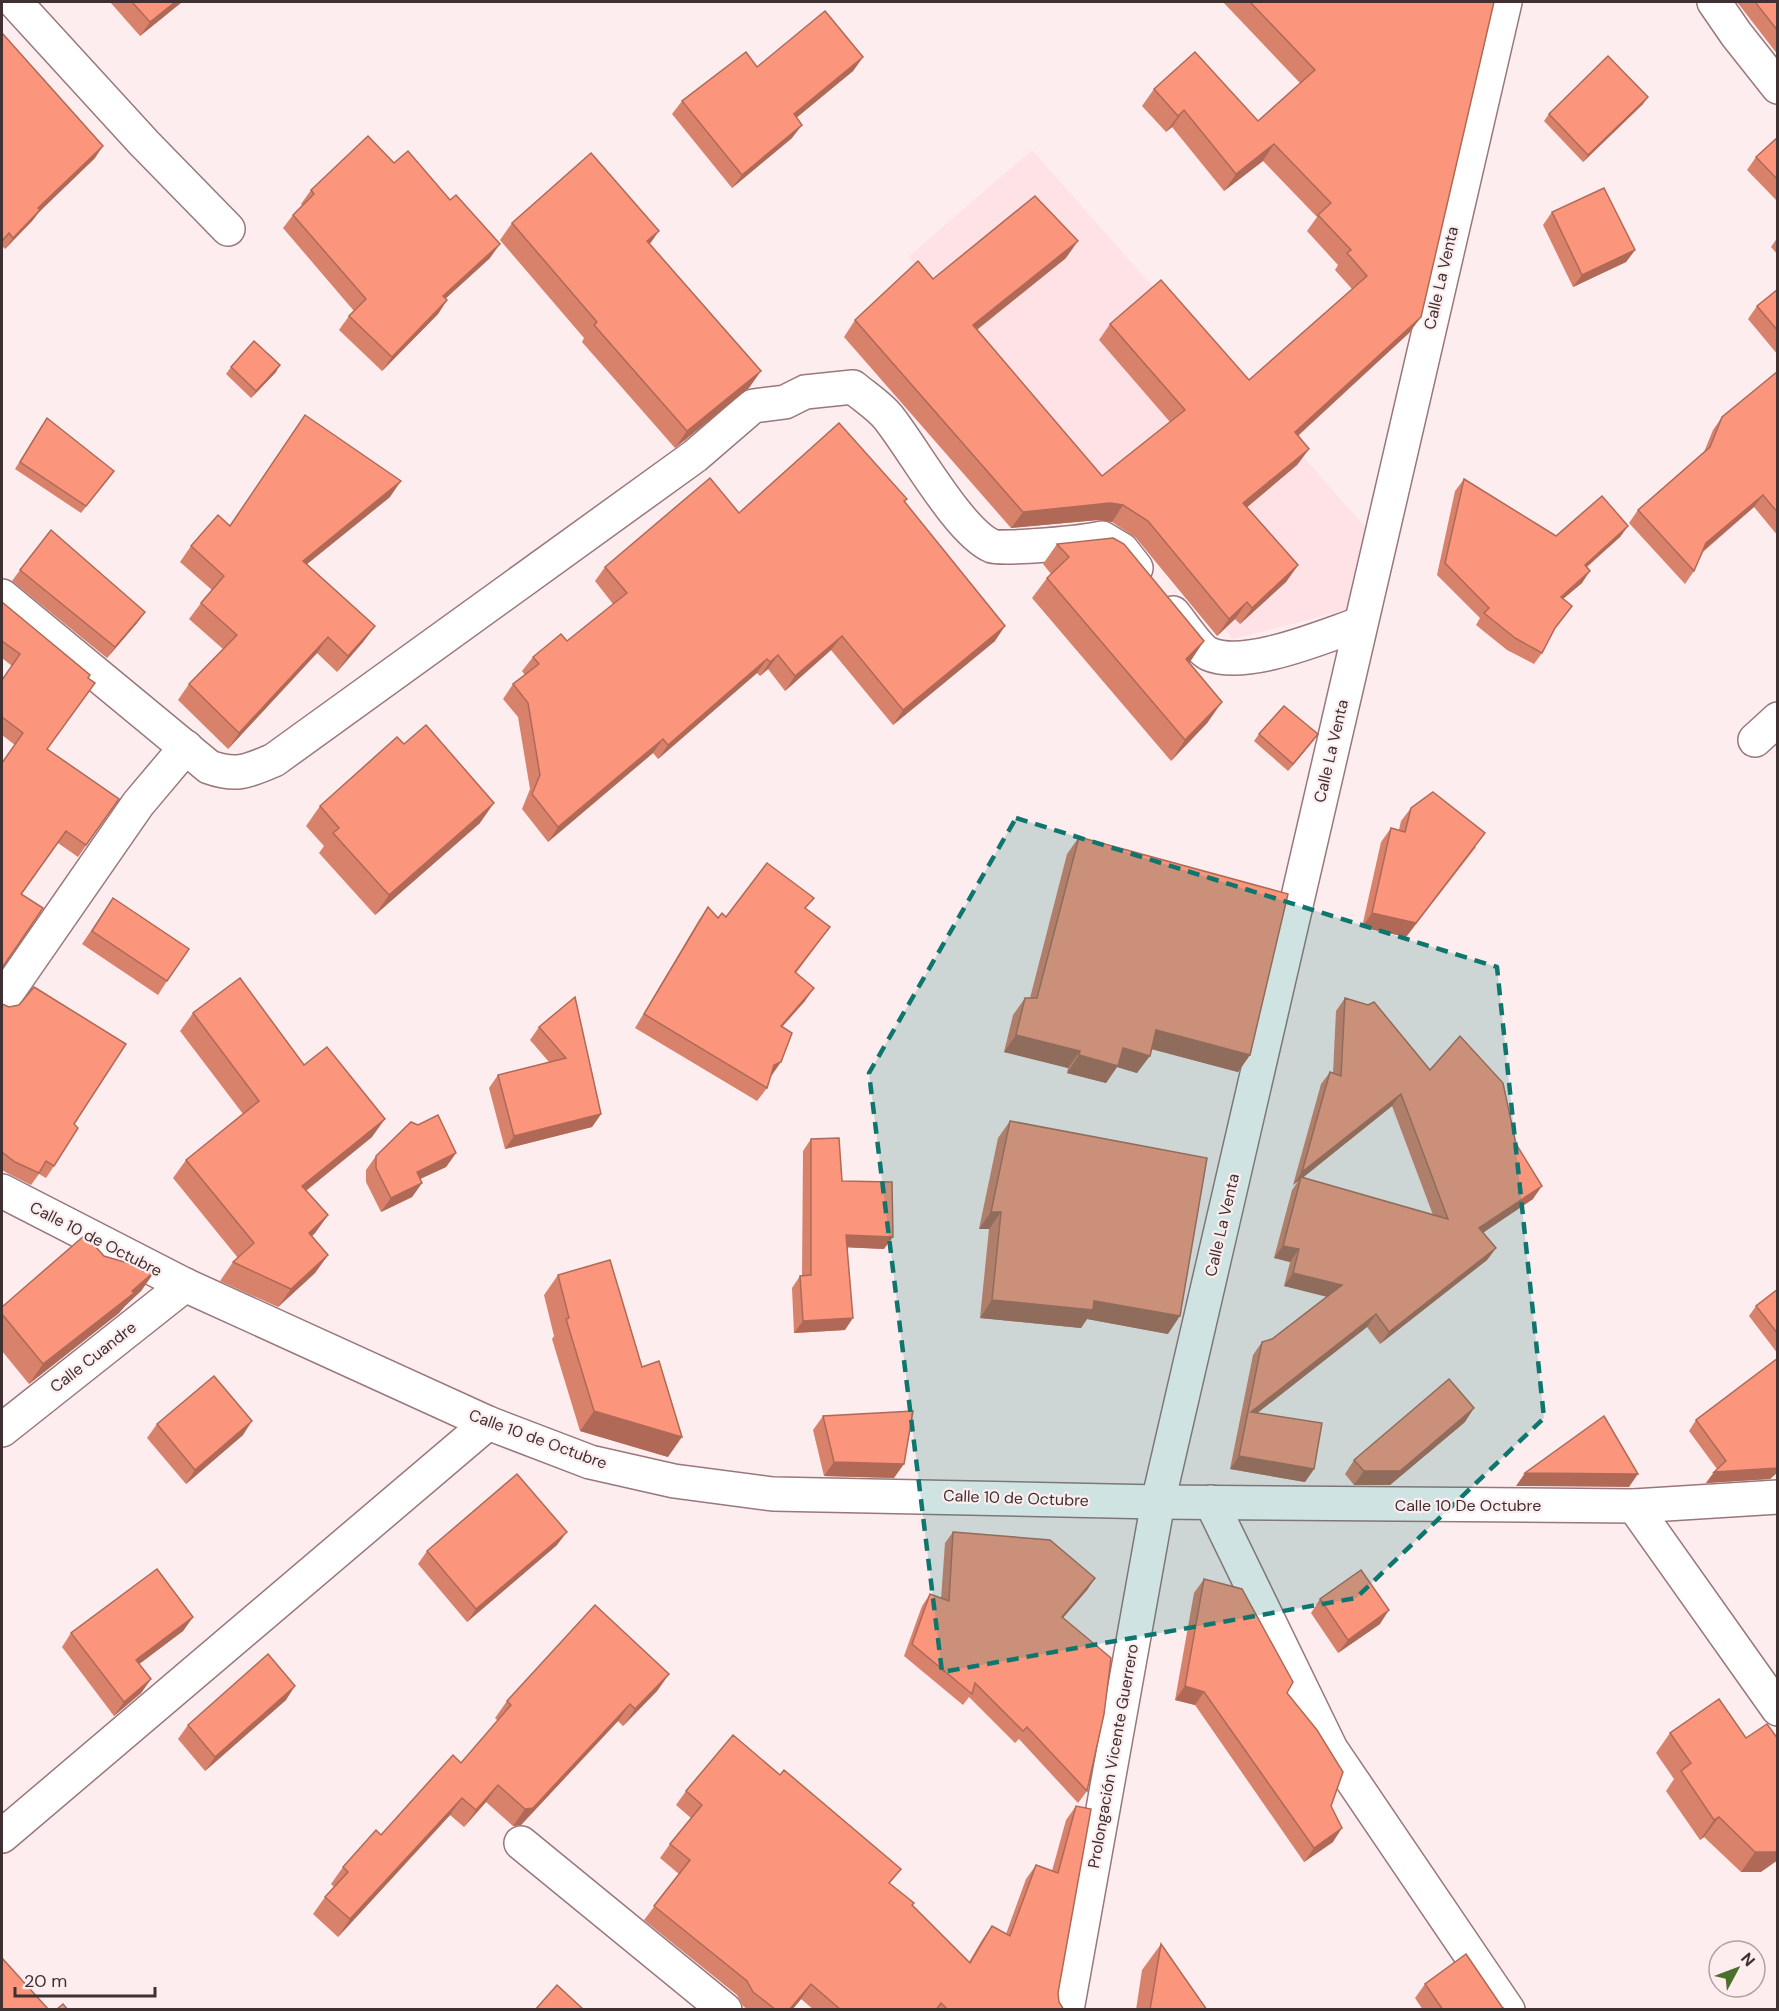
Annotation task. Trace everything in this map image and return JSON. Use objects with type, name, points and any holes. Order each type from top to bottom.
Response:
[{"type":"street","points":[[15,2],[144,143],[228,230]]},
{"type":"street","name":"Calle La Venta","points":[[1158,1502],[1505,2]]},
{"type":"street","points":[[1714,2],[1778,87]]},
{"type":"street","points":[[2,596],[209,767],[228,774],[249,771],[274,760],[695,456],[753,406],[785,402],[805,392],[853,387],[887,416],[958,513],[982,541],[995,547],[1070,543],[1102,538],[1122,550],[1207,653],[1225,658],[1276,652],[1360,624]]},
{"type":"street","points":[[2,1000],[138,804],[186,747]]},
{"type":"street","name":"Calle 10 de Octubre","points":[[2,1191],[184,1285],[488,1423],[590,1462],[674,1481],[773,1494],[1158,1502]]},
{"type":"street","name":"Calle Cuandre","points":[[2,1430],[184,1285]]},
{"type":"street","points":[[2,1836],[488,1423]]},
{"type":"street","name":"Calle 10 De Octubre","points":[[1158,1502],[1634,1506],[1778,1497]]},
{"type":"street","name":"Prolongación Vicente Guerrero","points":[[1067,2010],[1158,1502]]},
{"type":"street","points":[[1211,1503],[1331,1749],[1508,2010]]},
{"type":"street","points":[[1634,1506],[1778,1708]]},
{"type":"street","points":[[521,1843],[725,2010]]},
{"type":"highlighted area","points":[[1016,818],[1497,967],[1544,1418],[1356,1598],[942,1672],[869,1073]]},
{"type":"shaded area","points":[[1032,150],[1366,528],[1364,605],[1233,639],[908,257]]},
{"type":"building","points":[[132,2],[175,2],[150,22]]},
{"type":"building","points":[[1250,2],[1494,2],[1421,317],[1295,432],[1309,449],[1243,503],[1298,565],[1252,608],[1247,602],[1229,619],[1148,521],[1123,505],[1110,503],[1023,512],[855,320],[918,261],[933,279],[1035,196],[1078,241],[973,325],[1102,476],[1185,410],[1110,324],[1161,280],[1249,380],[1367,276],[1347,253],[1351,250],[1318,215],[1331,203],[1274,144],[1236,174],[1184,110],[1178,116],[1154,89],[1195,52],[1258,121],[1315,70]]},
{"type":"building","points":[[1755,2],[1778,2],[1778,31]]},
{"type":"building","points":[[825,11],[863,57],[794,114],[802,125],[742,175],[682,101],[746,52],[757,67]]},
{"type":"building","points":[[2,33],[103,146],[38,208],[40,210],[13,238],[9,233],[2,241]]},
{"type":"building","points":[[1608,56],[1648,97],[1588,155],[1549,114]]},
{"type":"building","points":[[368,136],[394,163],[408,151],[450,200],[456,195],[500,244],[443,296],[447,300],[392,357],[349,316],[366,299],[293,215],[314,194],[311,190]]},
{"type":"building","points":[[1778,137],[1778,180],[1756,157]]},
{"type":"building","points":[[591,153],[659,231],[647,241],[761,371],[687,431],[594,325],[597,322],[512,223]]},
{"type":"building","points":[[1604,188],[1635,250],[1582,275],[1552,212]]},
{"type":"building","points":[[1778,289],[1778,331],[1757,306]]},
{"type":"building","points":[[254,341],[280,365],[256,391],[231,367]]},
{"type":"building","points":[[1778,371],[1778,513],[1763,495],[1706,543],[1694,571],[1638,510],[1710,447],[1722,417]]},
{"type":"building","points":[[305,415],[401,481],[303,561],[375,626],[348,656],[328,637],[239,733],[189,684],[237,635],[201,603],[224,576],[191,546],[218,515],[230,526]]},
{"type":"building","points":[[47,418],[114,471],[86,506],[20,462]]},
{"type":"building","points":[[839,423],[907,499],[904,501],[1005,626],[903,710],[842,636],[795,676],[778,655],[770,662],[767,659],[668,745],[663,739],[558,827],[532,794],[540,775],[528,703],[513,684],[539,664],[533,657],[561,634],[567,641],[627,593],[605,567],[710,478],[739,513]]},
{"type":"building","points":[[1464,479],[1556,536],[1602,496],[1628,526],[1585,565],[1590,571],[1561,597],[1572,606],[1555,628],[1542,653],[1515,638],[1484,613],[1489,608],[1445,563]]},
{"type":"building","points":[[51,530],[145,612],[115,647],[20,570]]},
{"type":"building","points":[[1113,538],[1124,544],[1204,641],[1186,659],[1222,702],[1185,740],[1047,578],[1069,557],[1057,544]]},
{"type":"building","points":[[2,602],[90,675],[88,678],[95,683],[47,749],[119,799],[86,845],[66,831],[21,894],[43,908],[2,968],[2,763],[23,733],[2,717],[2,680],[20,654],[2,641]]},
{"type":"building","points":[[1284,706],[1318,734],[1293,764],[1259,734]]},
{"type":"building","points":[[426,725],[494,803],[389,895],[333,833],[339,828],[320,806],[397,737],[404,744]]},
{"type":"building","points":[[1433,792],[1485,833],[1416,923],[1372,913],[1391,828],[1405,832],[1411,808]]},
{"type":"building","points":[[1079,837],[1288,894],[1250,1055],[1156,1030],[1150,1056],[1123,1048],[1118,1066],[1079,1055],[1080,1051],[1016,1035],[1025,998],[1037,998]]},
{"type":"building","points":[[767,863],[814,898],[805,908],[830,927],[795,972],[814,988],[781,1026],[792,1033],[781,1062],[774,1065],[767,1088],[644,1014],[708,907],[718,918],[722,913],[726,917]]},
{"type":"building","points":[[113,898],[189,949],[167,981],[92,931]]},
{"type":"building","points":[[240,978],[304,1065],[327,1047],[385,1119],[302,1186],[328,1215],[309,1233],[328,1255],[291,1289],[233,1262],[254,1243],[186,1160],[259,1101],[193,1013]]},
{"type":"building","points":[[34,987],[126,1044],[74,1124],[78,1128],[54,1166],[46,1161],[39,1173],[15,1162],[2,1152],[2,1004],[9,1007],[19,1005]]},
{"type":"building","points":[[575,997],[601,1114],[514,1136],[498,1075],[566,1058],[539,1027]]},
{"type":"building","points":[[1345,998],[1368,1005],[1374,1002],[1430,1070],[1460,1036],[1503,1083],[1516,1144],[1542,1186],[1479,1228],[1496,1248],[1389,1332],[1376,1314],[1251,1412],[1322,1423],[1314,1469],[1239,1456],[1262,1342],[1272,1339],[1342,1285],[1293,1273],[1299,1249],[1283,1246],[1301,1177],[1448,1219],[1401,1094],[1302,1172],[1330,1072],[1341,1076]]},
{"type":"building","points":[[438,1115],[456,1153],[417,1172],[422,1183],[391,1198],[376,1168],[376,1156],[411,1122],[418,1125]]},
{"type":"building","points":[[1010,1121],[1207,1158],[1180,1316],[1094,1301],[1093,1310],[992,1300],[1001,1212],[991,1212]]},
{"type":"building","points":[[839,1138],[842,1181],[892,1182],[893,1237],[846,1235],[853,1318],[803,1321],[800,1276],[811,1275],[811,1139]]},
{"type":"building","points":[[85,1235],[104,1256],[155,1271],[132,1291],[134,1293],[43,1364],[2,1314],[2,1307]]},
{"type":"building","points":[[610,1260],[642,1367],[659,1361],[682,1437],[594,1411],[566,1319],[569,1318],[558,1275]]},
{"type":"building","points":[[1778,1289],[1778,1334],[1756,1306]]},
{"type":"building","points":[[1778,1358],[1778,1468],[1714,1472],[1726,1461],[1696,1420]]},
{"type":"building","points":[[214,1376],[252,1421],[195,1470],[157,1424]]},
{"type":"building","points":[[1449,1379],[1474,1408],[1400,1471],[1364,1471],[1354,1460]]},
{"type":"building","points":[[913,1411],[904,1464],[834,1462],[823,1416]]},
{"type":"building","points":[[1604,1416],[1638,1474],[1525,1473]]},
{"type":"building","points":[[517,1474],[567,1532],[476,1609],[427,1551]]},
{"type":"building","points":[[953,1532],[1050,1540],[1095,1578],[1062,1617],[1111,1658],[1104,1714],[1087,1791],[1027,1727],[1023,1731],[975,1683],[972,1694],[912,1644],[930,1594],[949,1601]]},
{"type":"building","points":[[157,1569],[193,1617],[136,1660],[151,1679],[124,1702],[71,1633]]},
{"type":"building","points":[[1361,1570],[1389,1610],[1348,1640],[1320,1599]]},
{"type":"building","points":[[1204,1579],[1242,1589],[1293,1682],[1287,1693],[1317,1730],[1343,1772],[1331,1806],[1342,1828],[1314,1848],[1204,1692],[1185,1686]]},
{"type":"building","points":[[595,1605],[669,1674],[635,1709],[630,1704],[533,1808],[525,1809],[498,1785],[476,1810],[462,1798],[350,1919],[325,1897],[348,1872],[343,1867],[376,1830],[381,1835],[453,1755],[461,1763],[511,1705],[507,1701]]},
{"type":"building","points":[[268,1654],[295,1686],[215,1757],[188,1725]]},
{"type":"building","points":[[1719,1699],[1746,1738],[1767,1724],[1778,1739],[1778,1850],[1775,1852],[1755,1852],[1719,1817],[1714,1820],[1681,1771],[1691,1763],[1670,1733]]},
{"type":"building","points":[[733,1735],[780,1775],[784,1770],[901,1869],[889,1883],[914,1903],[912,1905],[970,1963],[992,1926],[1010,1936],[1036,1865],[1058,1873],[1076,1806],[1091,1809],[1058,1993],[1059,2002],[1064,2010],[948,2010],[941,2003],[936,2010],[841,2010],[811,1984],[789,2010],[776,2010],[753,1992],[747,1981],[654,1906],[690,1860],[670,1844],[702,1805],[686,1791]]},
{"type":"building","points":[[1161,1944],[1207,2010],[1150,2010]]},
{"type":"building","points":[[1466,1954],[1506,2010],[1443,2010],[1425,1984]]},
{"type":"building","points":[[2,1958],[49,2010],[2,2010]]},
{"type":"building","points":[[557,1985],[584,2010],[535,2010]]},
{"type":"building","points":[[63,2004],[68,2010],[56,2010]]}]
